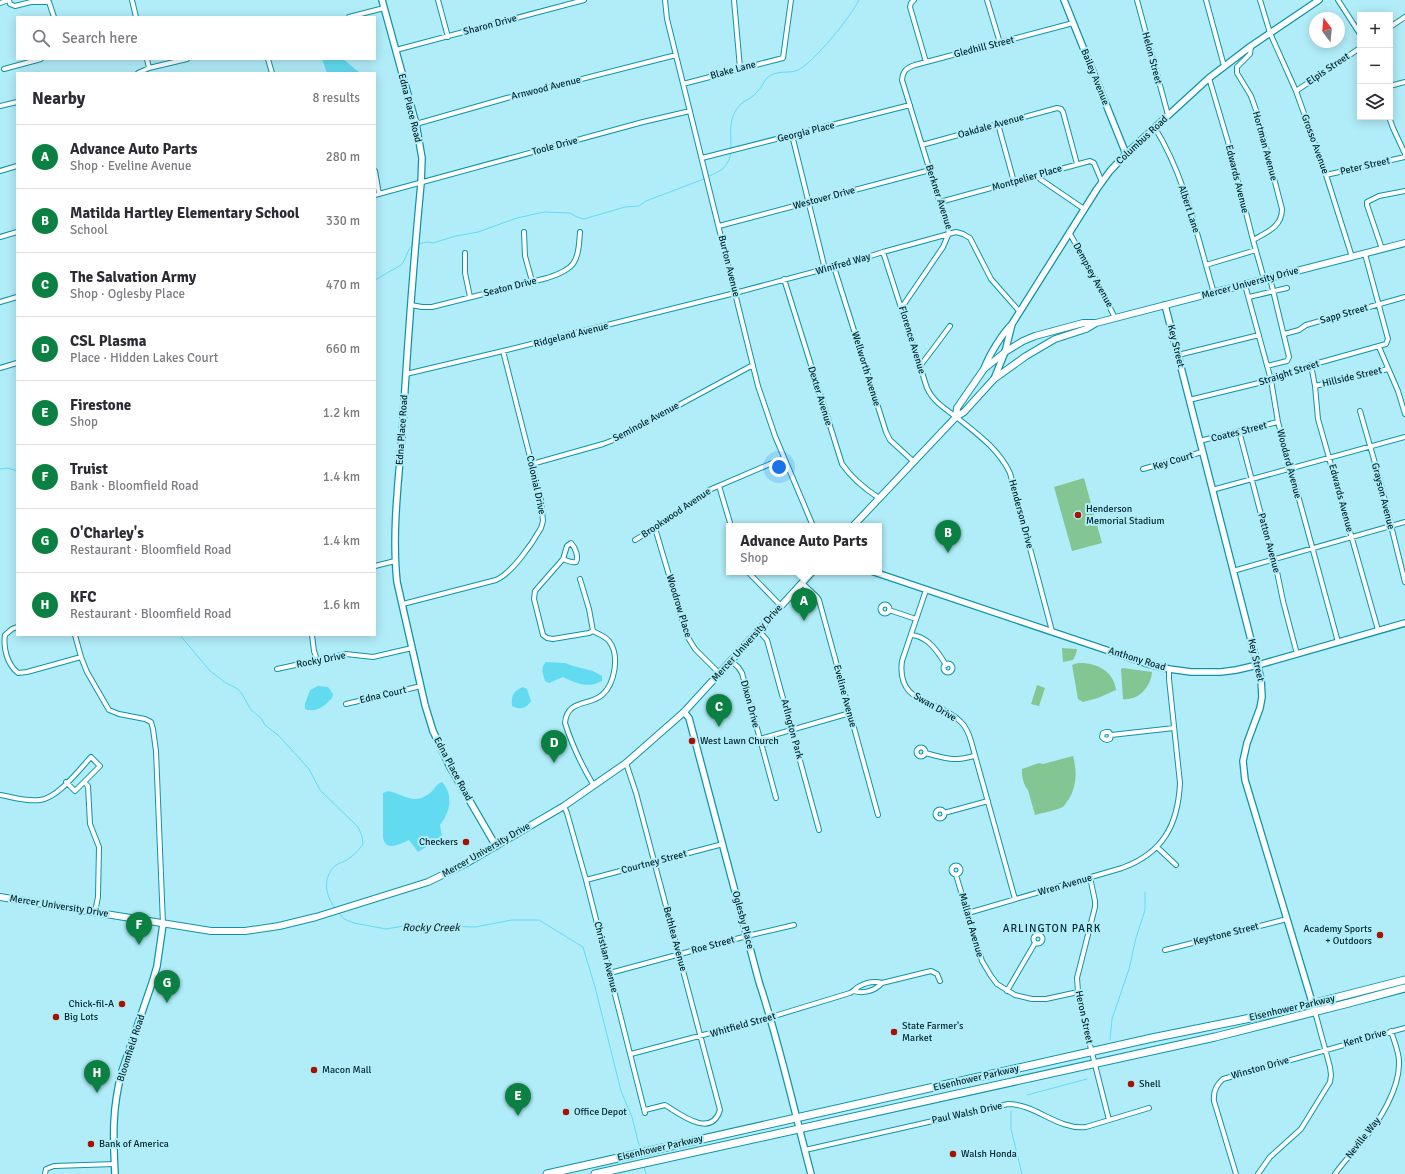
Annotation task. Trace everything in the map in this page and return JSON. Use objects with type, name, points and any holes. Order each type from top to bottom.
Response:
[{"type":"main road","name":"Mercer University Drive","points":[[956,417],[957,408],[984,369],[1023,341],[1035,336],[1083,323],[1096,323],[1165,306],[1405,243]]},
{"type":"main road","name":"Mercer University Drive","points":[[856,523],[956,417],[964,412],[994,379],[1019,360],[1040,347],[1065,335],[1086,329],[1096,323]]},
{"type":"main road","name":"Mercer University Drive","points":[[0,897],[211,931],[244,932],[279,926],[316,917],[440,877],[460,867],[564,806],[626,763],[684,712],[809,575]]},
{"type":"main road","name":"Eisenhower Parkway","points":[[547,1174],[796,1117],[1312,1004],[1405,980]]},
{"type":"main road","name":"Eisenhower Parkway","points":[[595,1174],[1215,1037],[1405,988]]},
{"type":"street","points":[[0,3],[9,0],[10,4],[15,6],[31,2],[49,1],[54,16]]},
{"type":"street","points":[[132,0],[136,16]]},
{"type":"street","name":"Edna Place Road","points":[[382,0],[416,124],[422,158],[395,534],[395,562],[412,648],[430,721],[450,767],[496,846]]},
{"type":"street","points":[[438,0],[448,37]]},
{"type":"street","name":"Sharon Drive","points":[[396,50],[448,37],[570,2],[584,0]]},
{"type":"street","name":"Burton Avenue","points":[[664,0],[667,19],[753,365],[766,411],[812,523]]},
{"type":"street","points":[[734,0],[740,68]]},
{"type":"street","name":"Blake Lane","points":[[683,84],[783,58],[791,0]]},
{"type":"street","points":[[914,0],[911,2],[910,7],[926,62]]},
{"type":"street","points":[[987,0],[1000,43]]},
{"type":"street","name":"Bailey Avenue","points":[[1064,0],[1126,154]]},
{"type":"street","name":"Helon Street","points":[[1137,0],[1168,115]]},
{"type":"street","points":[[1206,0],[1224,66]]},
{"type":"street","name":"Grosso Avenue","points":[[1260,0],[1270,33],[1296,91],[1326,175],[1352,258]]},
{"type":"street","name":"Columbus Road","points":[[984,369],[986,362],[996,346],[1020,312],[1069,232],[1110,171],[1126,154],[1209,78],[1251,46],[1319,0]]},
{"type":"street","points":[[1338,0],[1357,29]]},
{"type":"street","points":[[353,16],[384,8]]},
{"type":"street","points":[[1393,25],[1405,17]]},
{"type":"street","name":"Gledhill Street","points":[[902,79],[902,75],[907,68],[1073,23]]},
{"type":"street","name":"Hortman Avenue","points":[[1251,46],[1250,54],[1237,67],[1237,73],[1251,96],[1257,113],[1282,209],[1281,218],[1277,225],[1272,230],[1253,240]]},
{"type":"street","name":"Elpis Street","points":[[1296,91],[1357,50]]},
{"type":"street","name":"Arnwood Avenue","points":[[416,124],[507,98],[676,55]]},
{"type":"street","points":[[4,69],[36,60]]},
{"type":"street","points":[[147,60],[149,68]]},
{"type":"street","points":[[140,72],[149,68],[183,60]]},
{"type":"street","points":[[268,60],[272,72]]},
{"type":"street","name":"Edwards Avenue","points":[[1209,78],[1228,142],[1256,250],[1267,279],[1274,291],[1289,355],[1288,360],[1267,366]]},
{"type":"street","name":"Berkner Avenue","points":[[902,79],[949,233],[959,232],[970,238],[991,279],[1020,312]]},
{"type":"street","points":[[1393,85],[1405,82]]},
{"type":"street","points":[[0,106],[16,102]]},
{"type":"street","name":"Georgia Place","points":[[702,158],[910,105]]},
{"type":"street","name":"Oakdale Avenue","points":[[922,145],[998,124],[1061,109],[1077,164]]},
{"type":"street","name":"Toole Drive","points":[[377,195],[643,122],[690,111]]},
{"type":"street","points":[[1390,120],[1405,155]]},
{"type":"street","points":[[998,124],[1014,182]]},
{"type":"street","name":"Albert Lane","points":[[1155,128],[1174,164],[1186,196],[1214,293]]},
{"type":"street","points":[[792,135],[825,269]]},
{"type":"street","name":"Peter Street","points":[[1326,175],[1405,155]]},
{"type":"street","name":"Montpelier Place","points":[[940,202],[1088,161],[1093,162],[1102,182]]},
{"type":"street","points":[[0,171],[16,166]]},
{"type":"street","name":"Westover Drive","points":[[719,226],[930,170]]},
{"type":"street","points":[[1037,176],[1084,209]]},
{"type":"street","points":[[376,183],[377,195]]},
{"type":"street","points":[[1382,249],[1367,202],[1379,196],[1405,191]]},
{"type":"street","points":[[0,236],[16,232]]},
{"type":"street","points":[[524,232],[525,256],[532,281]]},
{"type":"street","name":"Seaton Drive","points":[[411,305],[422,308],[432,307],[558,275],[573,265],[578,254],[580,232]]},
{"type":"street","name":"Dempsey Avenue","points":[[1069,232],[1100,287],[1115,318]]},
{"type":"street","points":[[902,308],[943,247],[949,233]]},
{"type":"street","name":"Winifred Way","points":[[736,293],[834,267],[949,233]]},
{"type":"street","points":[[1206,265],[1256,250]]},
{"type":"street","name":"Florence Avenue","points":[[883,252],[930,396],[956,417]]},
{"type":"street","points":[[465,253],[465,273],[470,297]]},
{"type":"street","points":[[1365,254],[1379,304]]},
{"type":"street","name":"Wellworth Avenue","points":[[834,267],[886,432],[890,440],[914,462]]},
{"type":"street","name":"Dexter Avenue","points":[[784,280],[842,464],[853,477],[872,494],[879,498]]},
{"type":"street","name":"Woodard Avenue","points":[[1245,285],[1271,380],[1278,422],[1338,642]]},
{"type":"street","points":[[1249,297],[1287,288]]},
{"type":"street","name":"Ridgeland Avenue","points":[[406,374],[736,293]]},
{"type":"street","points":[[0,302],[16,297]]},
{"type":"street","name":"Sapp Street","points":[[1284,334],[1299,330],[1306,325],[1405,297]]},
{"type":"street","name":"Straight Street","points":[[1189,400],[1271,380],[1311,365],[1385,345],[1388,342],[1388,339],[1379,304]]},
{"type":"street","name":"Key Street","points":[[1165,306],[1258,665],[1262,687],[1262,697],[1257,717],[1244,753],[1243,773],[1315,1012]]},
{"type":"street","name":"Columbus Road","points":[[994,379],[1006,352],[1012,324]]},
{"type":"street","points":[[920,366],[950,326]]},
{"type":"street","points":[[1178,355],[1258,335]]},
{"type":"street","points":[[1379,347],[1398,391],[1405,414]]},
{"type":"street","name":"Colonial Drive","points":[[403,604],[503,577],[537,535],[543,521],[541,500],[503,351]]},
{"type":"street","points":[[0,368],[16,363]]},
{"type":"street","name":"Seminole Avenue","points":[[532,464],[616,439],[753,365]]},
{"type":"street","name":"Edwards Avenue","points":[[1311,365],[1315,386],[1318,419],[1378,630]]},
{"type":"street","name":"Hillside Street","points":[[1315,386],[1388,369]]},
{"type":"street","name":"Grayson Avenue","points":[[1360,411],[1405,582]]},
{"type":"street","name":"Henderson Drive","points":[[956,417],[988,443],[1001,458],[1010,473],[1052,631]]},
{"type":"street","name":"Coates Street","points":[[1199,441],[1278,422]]},
{"type":"street","name":"Patton Avenue","points":[[1239,431],[1276,567],[1282,601],[1297,654]]},
{"type":"street","points":[[1212,490],[1405,436]]},
{"type":"street","name":"Key Court","points":[[1143,469],[1202,452]]},
{"type":"street","name":"Brookwood Avenue","points":[[635,540],[655,528],[709,490],[784,458]]},
{"type":"street","points":[[719,486],[730,523]]},
{"type":"street","points":[[1233,571],[1405,522]]},
{"type":"street","name":"Woodrow Place","points":[[655,528],[688,636],[695,649],[720,674]]},
{"type":"street","points":[[562,559],[570,563],[578,561],[572,544],[567,546],[562,559],[535,591],[534,599],[543,635],[547,638],[553,639],[593,631]]},
{"type":"street","points":[[376,566],[395,562]]},
{"type":"street","points":[[751,575],[781,606]]},
{"type":"street","name":"Anthony Road","points":[[882,575],[1129,658],[1169,669],[1191,672],[1221,672],[1258,665],[1405,623]]},
{"type":"street","points":[[580,579],[593,631],[604,637],[611,644],[615,664],[610,686],[602,696],[580,704],[571,710],[565,723],[584,769],[594,786]]},
{"type":"street","name":"Eveline Avenue","points":[[802,583],[819,600],[878,815]]},
{"type":"street","name":"Swan Drive","points":[[926,590],[902,661],[901,672],[904,683],[912,694],[918,699],[950,714],[961,722],[968,733],[1015,899]]},
{"type":"street","points":[[889,610],[916,619]]},
{"type":"street","points":[[16,627],[5,635],[4,644],[11,667],[18,673],[41,669],[80,657]]},
{"type":"street","name":"Arlington Park","points":[[759,631],[768,640],[819,830]]},
{"type":"street","points":[[911,635],[916,635],[925,640],[934,648],[946,665]]},
{"type":"street","points":[[75,636],[80,657],[90,679],[109,710],[119,714],[145,719],[151,722],[156,751],[163,924]]},
{"type":"street","points":[[312,636],[317,660]]},
{"type":"street","name":"Rocky Drive","points":[[277,669],[346,654],[373,658],[412,648]]},
{"type":"street","name":"Dixon Drive","points":[[731,661],[742,673],[776,798]]},
{"type":"street","name":"Wren Avenue","points":[[968,913],[1130,865],[1142,859],[1157,847],[1169,831],[1174,821],[1180,798],[1180,783],[1169,669]]},
{"type":"street","name":"Edna Court","points":[[346,704],[421,686]]},
{"type":"street","name":"Oglesby Place","points":[[684,712],[689,718],[759,982],[771,1017],[811,1174]]},
{"type":"street","points":[[760,739],[850,713]]},
{"type":"street","points":[[1111,735],[1174,728]]},
{"type":"street","points":[[925,753],[950,760],[974,756]]},
{"type":"street","points":[[0,795],[40,800],[49,798],[91,757],[100,766],[75,791],[66,782]]},
{"type":"street","name":"Bethlea Avenue","points":[[626,763],[636,793],[719,1108],[718,1117],[712,1122],[701,1124],[694,1122],[665,1105],[645,1111]]},
{"type":"street","points":[[84,782],[88,786],[90,824],[99,847],[98,897],[95,912]]},
{"type":"street","points":[[944,813],[988,801]]},
{"type":"street","name":"Christian Avenue","points":[[564,806],[586,880],[645,1111]]},
{"type":"street","name":"Courtney Street","points":[[586,880],[723,844]]},
{"type":"street","points":[[1157,847],[1176,865]]},
{"type":"street","name":"Mallard Avenue","points":[[956,875],[984,966],[998,984],[1007,991],[1024,998],[1037,1000],[1078,992]]},
{"type":"street","name":"Heron Street","points":[[1090,877],[1095,907],[1078,970],[1078,992],[1109,1120]]},
{"type":"street","name":"Keystone Street","points":[[1165,950],[1287,919]]},
{"type":"street","name":"Bloomfield Road","points":[[115,1174],[113,1123],[118,1085],[122,1068],[153,980],[157,965],[163,924]]},
{"type":"street","name":"Roe Street","points":[[610,973],[747,936],[794,925]]},
{"type":"street","points":[[1007,991],[1035,943]]},
{"type":"street","name":"Whitfield Street","points":[[854,991],[859,993],[869,991],[882,984],[931,971],[937,974],[940,981]]},
{"type":"street","name":"Whitfield Street","points":[[631,1054],[771,1017],[854,991],[857,987],[867,984],[876,982],[882,984]]},
{"type":"street","points":[[1258,1174],[1270,1157],[1301,1128],[1327,1088],[1331,1075],[1315,1012]]},
{"type":"street","name":"Kent Drive","points":[[1325,1049],[1405,1028]]},
{"type":"street","name":"Neville Way","points":[[1335,1174],[1346,1158],[1366,1137],[1377,1121],[1385,1108],[1394,1087],[1399,1064],[1391,1031]]},
{"type":"street","name":"Winston Drive","points":[[1236,1174],[1214,1101],[1213,1095],[1218,1082],[1229,1076],[1325,1049]]},
{"type":"street","name":"Paul Walsh Drive","points":[[805,1150],[1008,1104],[1024,1106],[1069,1127],[1086,1127],[1150,1108]]},
{"type":"street","points":[[45,1174],[46,1170],[54,1166],[115,1164]]},
{"type":"green space","name":"Henderson Memorial Stadium","points":[[1084,478],[1102,543],[1072,551],[1054,487]]},
{"type":"green space","points":[[1062,648],[1077,649],[1073,660],[1063,662]]},
{"type":"green space","points":[[1078,663],[1091,664],[1103,669],[1112,678],[1115,683],[1116,690],[1098,698],[1083,702],[1078,699],[1072,665]]},
{"type":"green space","points":[[1121,669],[1152,672],[1146,688],[1134,698],[1123,699]]},
{"type":"green space","points":[[1037,685],[1045,688],[1039,706],[1031,704]]},
{"type":"green space","points":[[1073,756],[1076,778],[1072,794],[1069,799],[1063,807],[1035,815],[1028,790],[1023,780],[1022,769],[1039,763],[1043,764]]},
{"type":"water","points":[[322,60],[344,60],[359,72],[327,72]]},
{"type":"water","points":[[546,662],[565,663],[593,671],[602,676],[602,681],[592,685],[587,685],[577,683],[563,677],[549,683],[545,681],[542,671]]},
{"type":"water","points":[[318,686],[328,687],[333,694],[332,698],[320,708],[313,710],[305,709],[305,704],[310,690]]},
{"type":"water","points":[[523,687],[527,689],[531,701],[523,708],[512,706],[513,694]]},
{"type":"water","points":[[442,782],[448,793],[449,804],[446,815],[440,825],[442,837],[418,852],[409,840],[394,846],[387,845],[383,838],[383,793],[388,791],[394,792],[409,798],[419,799],[430,793],[438,784]]},
{"type":"waterway","points":[[731,149],[732,119],[741,104],[756,93],[766,79],[771,75],[796,71],[810,61],[842,26],[859,0]]},
{"type":"waterway","points":[[709,176],[718,172],[727,164],[731,152]]},
{"type":"waterway","points":[[418,244],[427,242],[433,243],[456,236],[478,232],[517,218],[544,212],[570,213],[584,219],[625,207],[639,206],[646,201],[704,179]]},
{"type":"waterway","points":[[376,279],[401,265],[409,249],[413,245]]},
{"type":"waterway","name":"Rocky Creek","points":[[0,469],[8,468],[16,471]]},
{"type":"waterway","name":"Rocky Creek","points":[[181,636],[210,671],[226,683],[238,689],[251,710],[261,718],[265,725],[278,735],[309,769],[320,790],[358,827],[362,836],[363,844],[358,851],[346,861],[336,865],[327,880],[327,892],[335,908]]},
{"type":"waterway","points":[[1110,1040],[1112,1019],[1129,969],[1136,938],[1145,910],[1145,892]]},
{"type":"waterway","name":"Rocky Creek","points":[[338,912],[344,919],[354,923],[386,929],[409,925],[475,927],[512,920],[539,920],[583,947],[595,987],[621,1091],[632,1117],[640,1149]]},
{"type":"waterway","points":[[1027,1095],[1087,1079]]},
{"type":"waterway","points":[[1011,1111],[1011,1129],[1022,1174]]},
{"type":"waterway","name":"Rocky Creek","points":[[644,1166],[646,1174]]},
{"type":"place","name":"Henderson Memorial Stadium","points":[[1078,515]]},
{"type":"place","name":"Matilda Hartley Elementary School","points":[[948,553]]},
{"type":"place","name":"Advance Auto Parts","points":[[804,621]]},
{"type":"place","name":"The Salvation Army","points":[[719,727]]},
{"type":"place","name":"West Lawn Church","points":[[692,741]]},
{"type":"place","name":"CSL Plasma","points":[[554,763]]},
{"type":"place","name":"Checkers","points":[[466,842]]},
{"type":"place","name":"Academy Sports + Outdoors","points":[[1380,935]]},
{"type":"place","name":"Truist","points":[[139,945]]},
{"type":"place","name":"O'Charley's","points":[[167,1003]]},
{"type":"place","name":"Chick-fil-A","points":[[122,1004]]},
{"type":"place","name":"Big Lots","points":[[56,1017]]},
{"type":"place","name":"State Farmer's Market","points":[[894,1032]]},
{"type":"place","name":"Macon Mall","points":[[314,1070]]},
{"type":"place","name":"Shell","points":[[1131,1084]]},
{"type":"place","name":"KFC","points":[[97,1093]]},
{"type":"place","name":"Office Depot","points":[[566,1112]]},
{"type":"place","name":"Firestone","points":[[518,1116]]},
{"type":"place","name":"Bank of America","points":[[91,1144]]},
{"type":"place","name":"Walsh Honda","points":[[953,1154]]},
{"type":"district","name":"ARLINGTON PARK","points":[[1052,928]]}]
